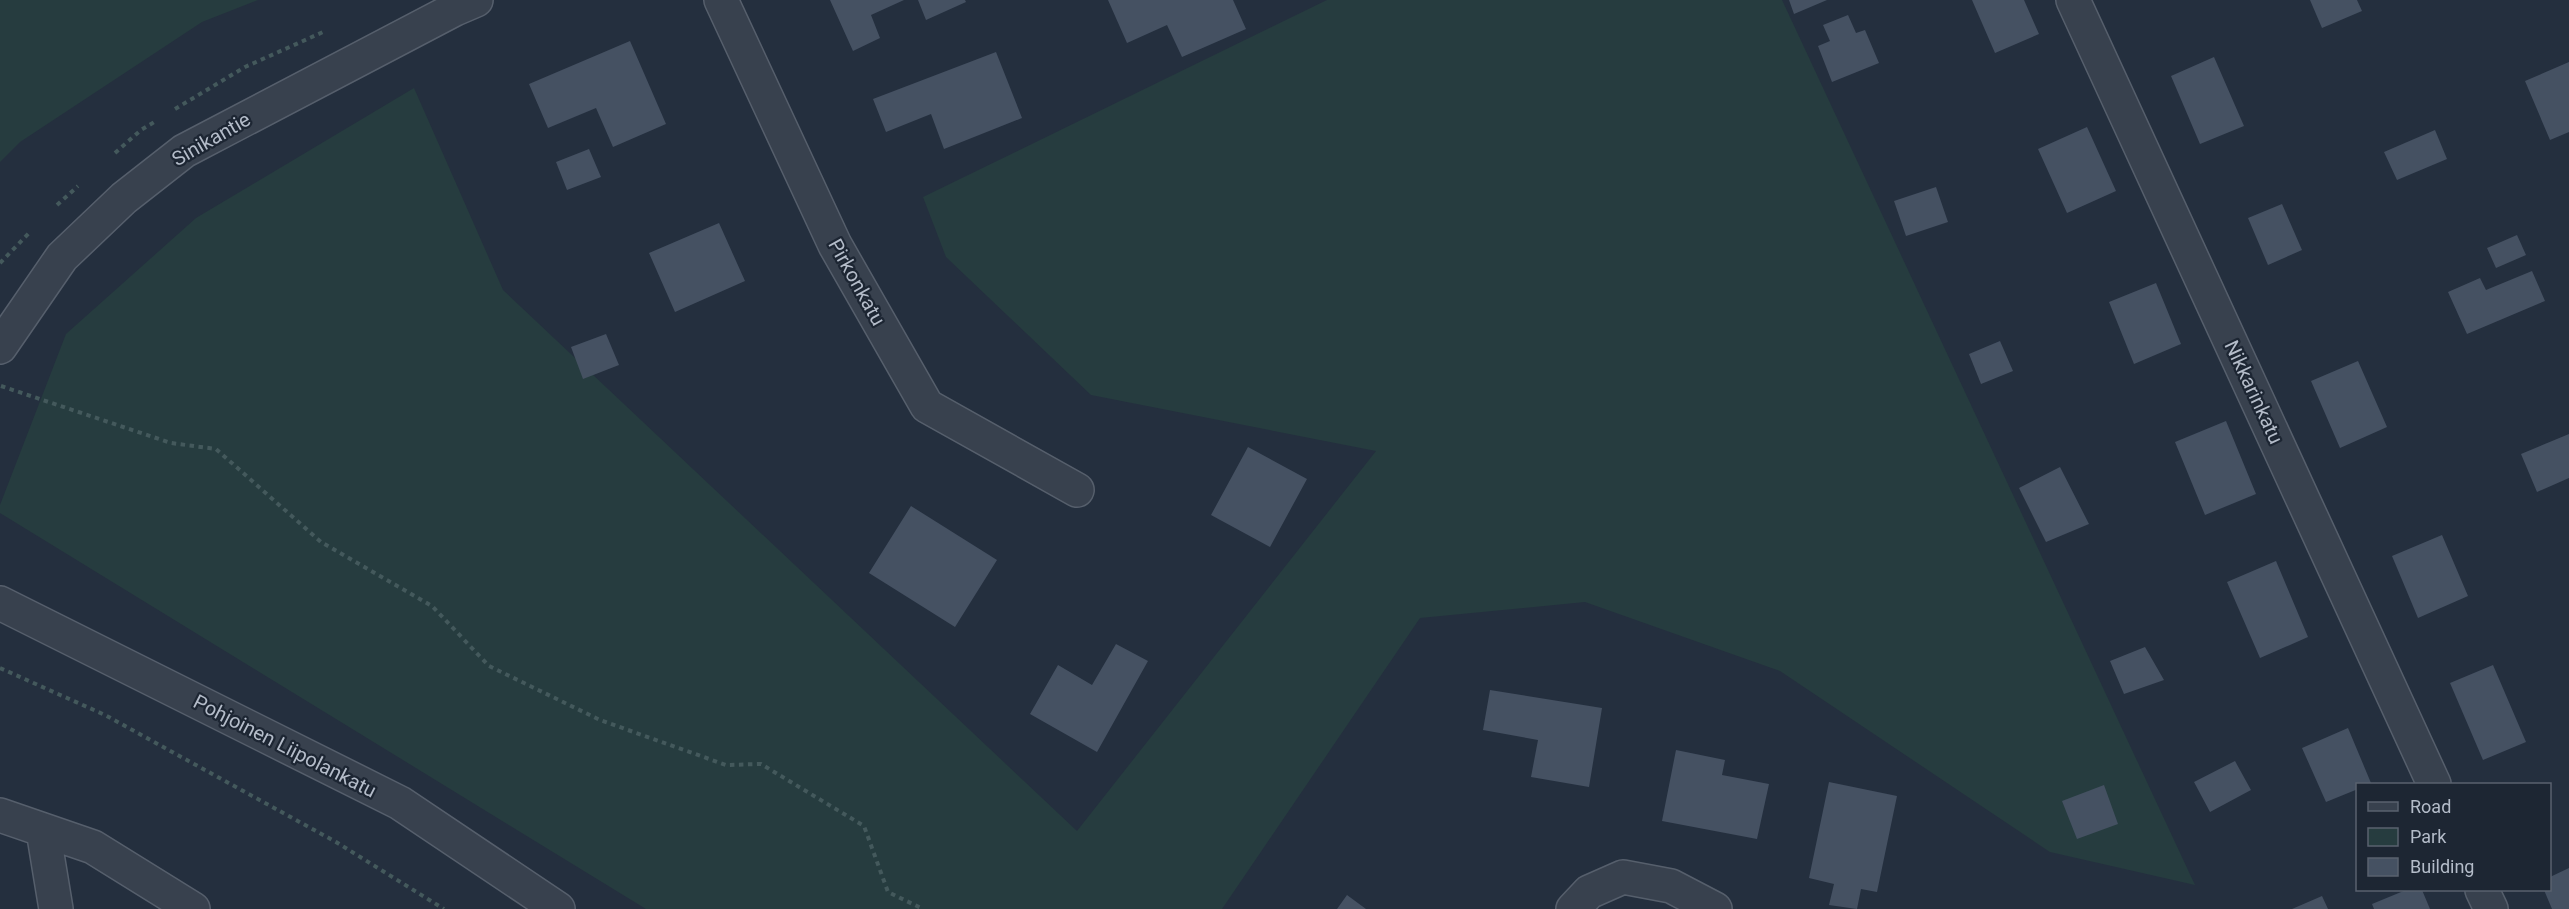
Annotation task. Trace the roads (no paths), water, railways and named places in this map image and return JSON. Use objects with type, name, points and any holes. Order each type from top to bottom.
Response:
[{"type":"street","name":"Sinikantie","points":[[0,347],[63,257],[124,198],[184,151],[476,0]]},
{"type":"street","name":"Pirkonkatu","points":[[720,0],[835,244],[927,406],[1077,490]]},
{"type":"street","name":"Nikkarinkatu","points":[[2073,0],[2434,783]]},
{"type":"street","name":"Pohjoinen Liipolankatu","points":[[0,603],[400,803],[558,909]]},
{"type":"street","points":[[0,815],[93,847],[193,909]]},
{"type":"street","points":[[43,830],[56,909]]},
{"type":"street","points":[[1573,909],[1589,892],[1623,877],[1671,886],[1715,909]]},
{"type":"street","points":[[2482,891],[2491,909]]}]
